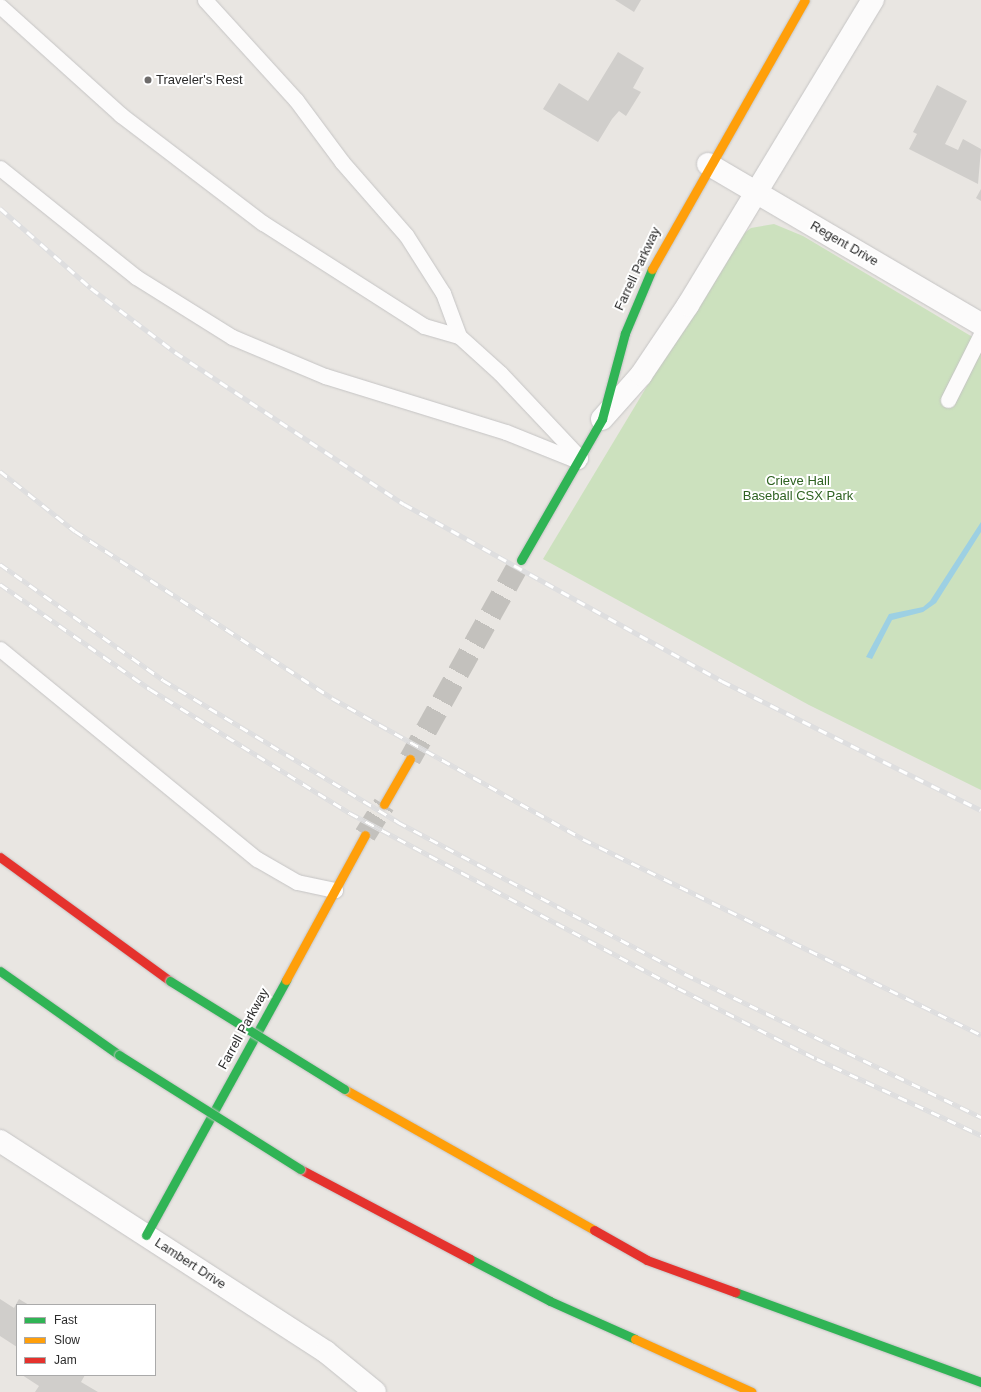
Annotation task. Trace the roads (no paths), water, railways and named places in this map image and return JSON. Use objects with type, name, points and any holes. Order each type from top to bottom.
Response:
[{"type":"main road","name":"Farrell Parkway","points":[[521,560],[602,419],[625,333],[658,253],[804,0]]},
{"type":"main road","points":[[384,804],[410,759]]},
{"type":"main road","name":"Farrell Parkway","points":[[146,1235],[365,835]]},
{"type":"main road","points":[[0,857],[170,981],[344,1089],[647,1260],[981,1382]]},
{"type":"main road","points":[[0,971],[119,1055],[300,1169],[550,1301],[752,1392]]},
{"type":"street","points":[[602,419],[641,376],[758,193],[873,0]]},
{"type":"street","name":"Regent Drive","points":[[708,164],[981,324]]},
{"type":"street","name":"Lambert Drive","points":[[0,1141],[326,1352],[375,1392]]},
{"type":"lane","points":[[205,0],[296,100],[342,162],[419,252],[443,293],[458,336]]},
{"type":"lane","points":[[0,6],[121,115],[263,223],[424,326],[458,336],[500,373],[579,460]]},
{"type":"lane","points":[[0,168],[136,277],[232,337],[324,376],[506,432],[579,460]]},
{"type":"lane","points":[[948,400],[981,334]]},
{"type":"lane","points":[[0,649],[257,859],[297,882],[335,890]]},
{"type":"water","points":[[981,522],[981,532],[936,603],[923,612],[892,620],[872,659],[866,657],[889,614],[923,607],[930,601]]},
{"type":"tunnel","points":[[410,759],[521,560]]},
{"type":"tunnel","points":[[365,835],[384,804]]},
{"type":"railway","points":[[0,208],[91,288],[175,352],[404,504],[722,681],[981,810]]},
{"type":"railway","points":[[0,471],[75,531],[332,698],[583,839],[981,1035]]},
{"type":"railway","points":[[0,564],[163,680],[398,822],[685,974],[981,1117]]},
{"type":"railway","points":[[0,584],[150,689],[350,813],[678,988],[817,1059],[981,1135]]},
{"type":"place","name":"Traveler's Rest","points":[[148,80]]},
{"type":"park label","name":"Crieve Hall Baseball CSX Park","points":[[798,490]]}]
